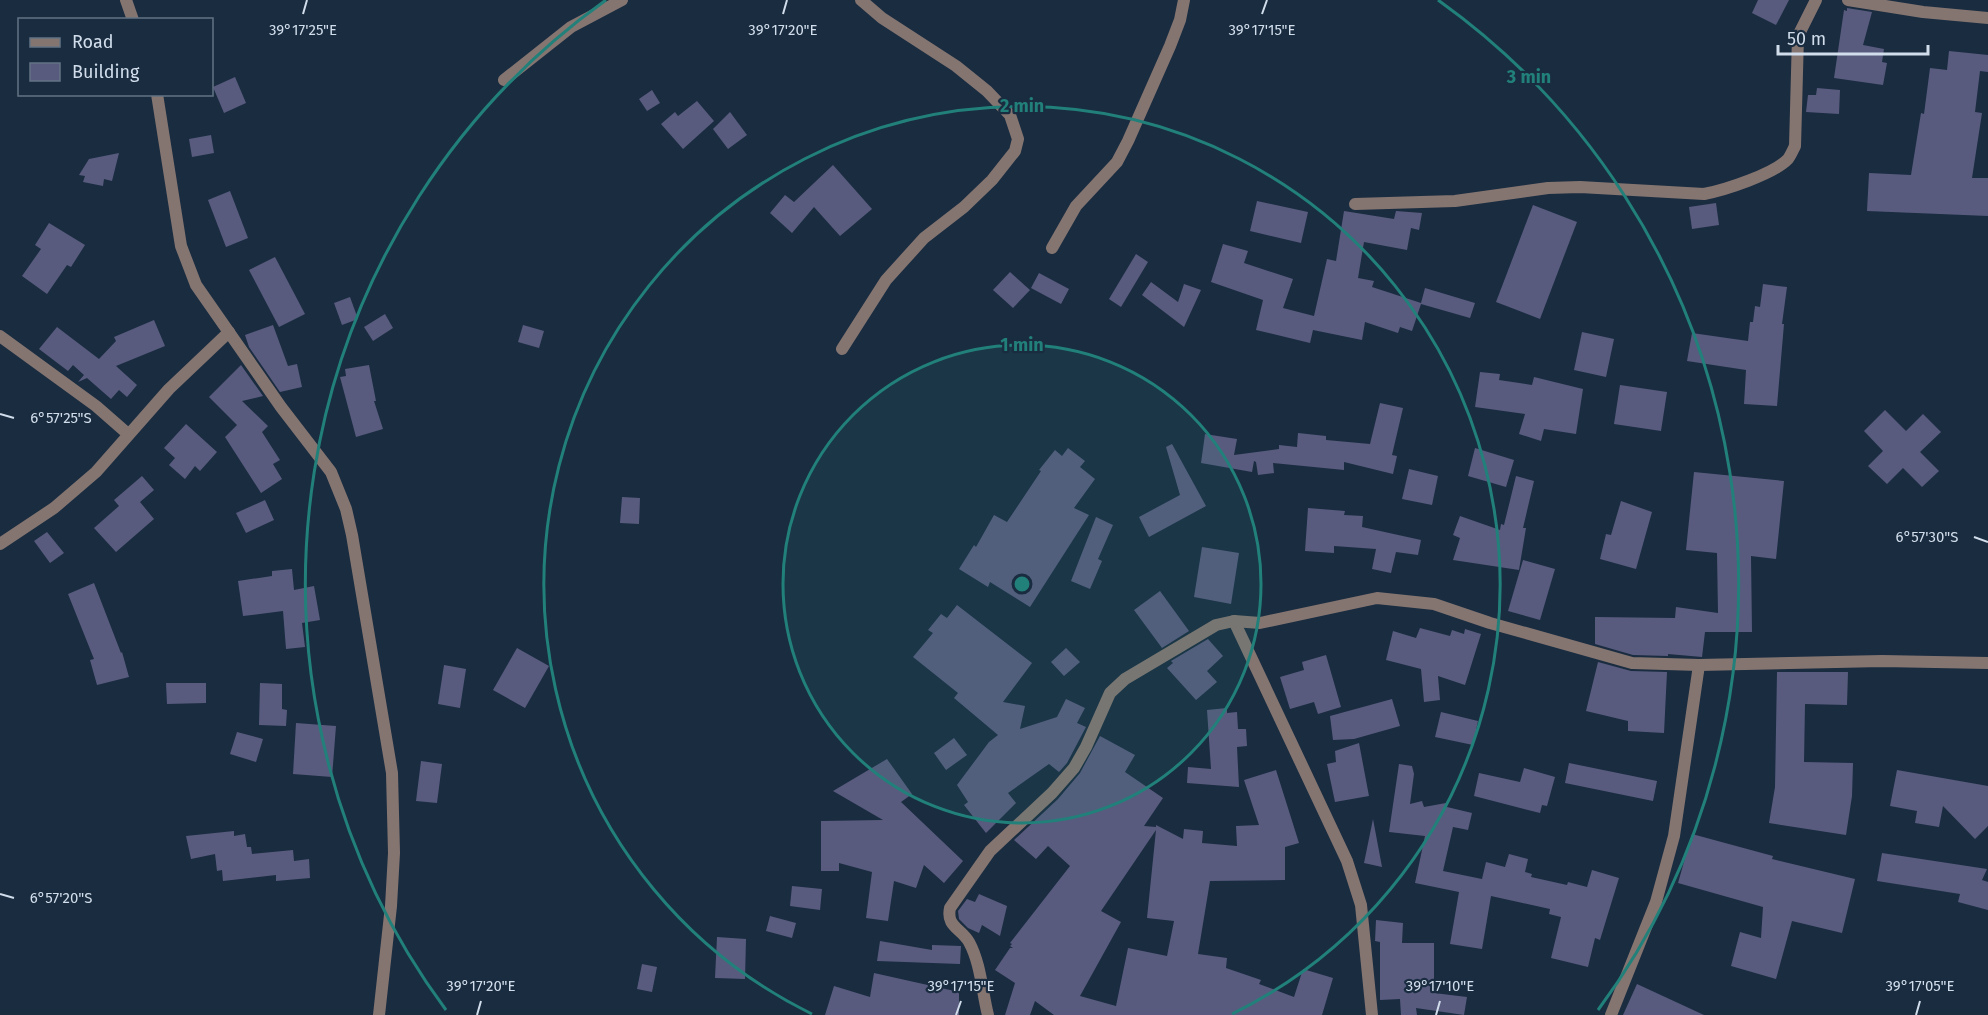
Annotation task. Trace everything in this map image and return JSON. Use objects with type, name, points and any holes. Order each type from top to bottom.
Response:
[{"type":"street","points":[[126,0],[132,18]]},
{"type":"street","points":[[504,80],[571,27],[622,0]]},
{"type":"street","points":[[842,349],[886,280],[924,238],[964,207],[992,180],[1015,151],[1018,139],[1010,116],[987,91],[956,66],[882,18],[861,0]]},
{"type":"street","points":[[1052,248],[1076,206],[1117,162],[1170,46],[1182,14],[1184,0]]},
{"type":"street","points":[[1356,204],[1455,201],[1548,188],[1580,187],[1704,194],[1757,177],[1787,160],[1795,146],[1798,36],[1816,0]]},
{"type":"street","points":[[1848,0],[1923,12],[1988,18]]},
{"type":"street","points":[[157,96],[181,246],[196,285],[281,407],[331,472],[346,509],[392,773],[394,853],[391,906],[379,1015]]},
{"type":"street","points":[[0,544],[54,508],[96,472],[169,389],[228,332]]},
{"type":"street","points":[[0,336],[86,399],[128,434]]},
{"type":"street","points":[[988,1015],[975,956],[969,942],[948,917],[950,908],[990,851],[1052,793],[1074,768],[1110,693],[1125,679],[1216,625],[1234,621],[1260,622],[1377,598],[1434,604],[1490,623],[1632,663],[1699,665],[1882,661],[1988,663]]},
{"type":"street","points":[[1234,621],[1347,861],[1360,905],[1372,1015]]},
{"type":"street","points":[[1611,1015],[1656,902],[1674,836],[1699,665]]},
{"type":"building","points":[[1758,0],[1789,0],[1776,25],[1752,13]]},
{"type":"building","points":[[1847,8],[1872,12],[1863,45],[1884,49],[1882,62],[1887,63],[1883,85],[1834,78],[1844,10],[1847,11]]},
{"type":"building","points":[[1949,51],[1988,55],[1988,72],[1980,71],[1975,112],[1982,113],[1972,178],[1988,178],[1988,216],[1867,211],[1869,173],[1911,175],[1921,113],[1924,114],[1930,68],[1947,70]]},
{"type":"building","points":[[235,77],[246,103],[224,113],[213,87]]},
{"type":"building","points":[[1817,88],[1840,90],[1839,114],[1806,112],[1808,95],[1816,95]]},
{"type":"building","points":[[652,90],[660,103],[647,111],[639,99]]},
{"type":"building","points":[[697,101],[714,121],[683,149],[661,124],[675,112],[678,116]]},
{"type":"building","points":[[730,112],[747,135],[728,149],[713,129]]},
{"type":"building","points":[[211,135],[214,153],[192,157],[189,139]]},
{"type":"building","points":[[119,153],[112,181],[104,179],[103,186],[83,182],[85,176],[79,175],[89,159]]},
{"type":"building","points":[[833,165],[872,209],[840,236],[814,207],[792,233],[770,213],[785,195],[794,202]]},
{"type":"building","points":[[230,191],[248,238],[226,247],[208,200]]},
{"type":"building","points":[[1257,201],[1308,212],[1301,243],[1250,231]]},
{"type":"building","points":[[1716,203],[1719,225],[1692,229],[1689,207]]},
{"type":"building","points":[[1533,205],[1577,222],[1540,319],[1496,302]]},
{"type":"building","points":[[1344,211],[1394,219],[1396,211],[1422,213],[1419,230],[1411,228],[1407,250],[1364,242],[1358,278],[1374,281],[1372,287],[1421,303],[1425,288],[1475,303],[1470,318],[1421,304],[1412,331],[1400,327],[1398,333],[1365,322],[1362,340],[1313,330],[1310,343],[1256,330],[1263,300],[1211,282],[1223,244],[1248,251],[1244,263],[1293,279],[1283,308],[1314,316],[1327,259],[1336,261]]},
{"type":"building","points":[[49,223],[85,245],[71,267],[67,265],[47,294],[22,276],[41,249],[35,245]]},
{"type":"building","points":[[1136,254],[1148,262],[1121,307],[1109,299]]},
{"type":"building","points":[[275,257],[305,314],[279,327],[249,270]]},
{"type":"building","points":[[1010,272],[1030,290],[1013,308],[993,290]]},
{"type":"building","points":[[1039,273],[1069,289],[1061,304],[1031,288]]},
{"type":"building","points":[[1151,282],[1178,302],[1184,284],[1201,290],[1184,327],[1142,295]]},
{"type":"building","points":[[1763,284],[1787,287],[1782,324],[1784,324],[1777,406],[1744,404],[1746,370],[1687,361],[1692,333],[1748,341],[1755,306],[1760,307]]},
{"type":"building","points":[[350,297],[358,319],[342,325],[334,303]]},
{"type":"building","points":[[385,314],[393,328],[373,341],[364,327]]},
{"type":"building","points":[[154,320],[165,346],[116,366],[137,385],[127,397],[119,390],[111,399],[87,378],[78,382],[84,375],[73,365],[68,371],[39,349],[57,327],[99,359],[116,341],[114,337]]},
{"type":"building","points":[[273,325],[288,366],[297,364],[302,387],[280,392],[249,347],[245,335]]},
{"type":"building","points":[[523,325],[544,331],[539,348],[518,342]]},
{"type":"building","points":[[1582,332],[1614,339],[1606,377],[1574,370]]},
{"type":"building","points":[[241,365],[263,396],[242,401],[268,426],[262,432],[280,460],[273,464],[282,479],[261,493],[225,437],[237,425],[209,397]]},
{"type":"building","points":[[369,365],[376,401],[374,401],[383,429],[356,437],[340,377],[346,376],[345,369]]},
{"type":"building","points":[[1480,372],[1500,374],[1499,380],[1532,385],[1534,377],[1583,389],[1576,434],[1544,429],[1541,441],[1519,434],[1525,414],[1475,407]]},
{"type":"building","points":[[1620,385],[1667,392],[1661,431],[1614,424]]},
{"type":"building","points":[[1380,403],[1403,408],[1392,455],[1397,456],[1393,474],[1344,462],[1344,470],[1273,463],[1274,473],[1258,475],[1254,461],[1252,472],[1201,463],[1205,434],[1237,439],[1234,455],[1279,449],[1279,445],[1297,447],[1298,433],[1326,436],[1326,440],[1370,444]]},
{"type":"building","points":[[1885,410],[1906,431],[1923,414],[1941,432],[1920,452],[1939,471],[1922,487],[1903,468],[1887,484],[1868,466],[1883,451],[1864,431]]},
{"type":"building","points":[[186,424],[217,452],[200,471],[195,466],[185,479],[169,465],[175,458],[164,448]]},
{"type":"building","points":[[1172,444],[1206,506],[1149,537],[1139,517],[1180,495],[1166,447]]},
{"type":"building","points":[[1068,448],[1085,461],[1080,467],[1095,479],[1074,508],[1089,515],[1030,607],[990,582],[988,587],[959,569],[974,545],[976,547],[994,515],[1007,522],[1041,471],[1039,470],[1055,450],[1062,456]]},
{"type":"building","points":[[1475,448],[1514,460],[1506,487],[1468,476]]},
{"type":"building","points":[[1409,469],[1438,476],[1432,505],[1402,499]]},
{"type":"building","points":[[1694,472],[1784,481],[1776,559],[1751,556],[1752,632],[1705,632],[1702,657],[1668,654],[1668,656],[1633,655],[1595,644],[1595,617],[1675,618],[1676,607],[1718,613],[1717,553],[1686,550]]},
{"type":"building","points":[[142,476],[154,490],[140,502],[154,519],[116,552],[94,528],[119,506],[114,500]]},
{"type":"building","points":[[1516,476],[1534,481],[1523,528],[1526,528],[1519,570],[1453,560],[1460,538],[1453,535],[1460,516],[1500,530],[1501,524],[1504,525]]},
{"type":"building","points":[[622,497],[640,498],[639,524],[620,523]]},
{"type":"building","points":[[265,500],[274,520],[246,533],[236,513]]},
{"type":"building","points":[[1621,501],[1652,512],[1636,569],[1600,559],[1606,534],[1611,535]]},
{"type":"building","points":[[1308,508],[1345,511],[1344,515],[1363,516],[1362,527],[1421,540],[1418,555],[1396,552],[1391,573],[1372,569],[1376,549],[1334,546],[1334,553],[1305,551]]},
{"type":"building","points":[[1096,517],[1113,525],[1098,559],[1102,561],[1090,589],[1071,581]]},
{"type":"building","points":[[47,532],[64,553],[50,563],[34,541]]},
{"type":"building","points":[[1202,547],[1239,553],[1231,604],[1194,597]]},
{"type":"building","points":[[1523,560],[1555,569],[1540,620],[1508,611]]},
{"type":"building","points":[[292,569],[294,590],[314,586],[320,620],[302,623],[305,647],[286,649],[283,611],[243,616],[238,581],[272,576],[272,571]]},
{"type":"building","points":[[94,583],[122,652],[129,677],[97,685],[90,660],[94,659],[68,594]]},
{"type":"building","points":[[1160,591],[1189,631],[1162,648],[1134,610]]},
{"type":"building","points":[[957,605],[1032,663],[1003,702],[1025,706],[1020,729],[1057,717],[1066,699],[1085,708],[1077,723],[1086,727],[1067,763],[1059,772],[1049,764],[1008,793],[1016,803],[986,833],[964,805],[968,802],[957,785],[989,742],[998,735],[954,698],[958,693],[913,657],[933,633],[928,630],[941,614],[947,618]]},
{"type":"building","points":[[1420,628],[1450,636],[1452,630],[1464,634],[1465,629],[1481,634],[1465,685],[1438,676],[1440,700],[1424,702],[1421,669],[1386,660],[1393,631],[1416,638]]},
{"type":"building","points":[[1208,639],[1223,656],[1207,671],[1217,682],[1196,700],[1167,668],[1173,663],[1171,661]]},
{"type":"building","points":[[517,648],[549,666],[525,708],[493,690]]},
{"type":"building","points":[[1066,648],[1080,662],[1064,676],[1051,662]]},
{"type":"building","points":[[1326,655],[1341,707],[1318,714],[1314,702],[1290,709],[1280,677],[1304,670],[1302,662]]},
{"type":"building","points":[[1598,662],[1631,671],[1667,672],[1664,733],[1628,731],[1628,721],[1586,711]]},
{"type":"building","points":[[444,665],[466,669],[460,708],[438,704]]},
{"type":"building","points":[[1777,672],[1848,672],[1847,705],[1805,704],[1804,762],[1853,763],[1852,796],[1846,835],[1769,823],[1775,787]]},
{"type":"building","points":[[166,683],[206,683],[206,703],[167,704]]},
{"type":"building","points":[[260,683],[282,684],[282,709],[287,710],[286,726],[259,725]]},
{"type":"building","points":[[1392,699],[1400,726],[1354,739],[1333,740],[1330,716]]},
{"type":"building","points":[[1227,708],[1227,713],[1237,712],[1238,729],[1246,729],[1247,746],[1237,747],[1239,787],[1187,783],[1188,767],[1211,769],[1207,710]]},
{"type":"building","points":[[1441,712],[1478,721],[1473,745],[1435,737]]},
{"type":"building","points":[[296,723],[336,726],[332,777],[293,774]]},
{"type":"building","points":[[237,732],[263,739],[256,762],[230,754]]},
{"type":"building","points":[[1100,736],[1135,755],[1125,772],[1163,798],[1144,826],[1156,827],[1156,825],[1183,839],[1184,829],[1203,831],[1202,843],[1237,846],[1236,826],[1259,825],[1244,780],[1276,770],[1299,843],[1285,847],[1285,880],[1210,881],[1198,954],[1227,958],[1226,968],[1261,980],[1259,984],[1294,997],[1303,969],[1333,978],[1322,1015],[1054,1015],[1035,1001],[1030,1015],[1005,1015],[1015,983],[995,970],[1010,948],[1013,948],[1010,943],[1070,866],[1048,846],[1036,859],[1014,840],[1058,799],[1080,773]],"holes":[[[1156,830],[1147,918],[1174,921],[1167,956],[1128,948],[1116,1006],[1080,996],[1121,922],[1101,911]]]},
{"type":"building","points":[[954,738],[967,755],[946,770],[934,753]]},
{"type":"building","points":[[1359,743],[1369,796],[1335,802],[1327,764],[1336,762],[1335,751]]},
{"type":"building","points":[[887,759],[912,794],[901,802],[963,861],[944,883],[924,865],[916,888],[894,881],[888,921],[866,918],[872,872],[839,863],[839,871],[821,871],[821,821],[883,820],[833,791]]},
{"type":"building","points":[[421,761],[442,764],[437,803],[416,801]]},
{"type":"building","points":[[1569,763],[1657,781],[1653,801],[1565,783]]},
{"type":"building","points":[[1399,764],[1412,766],[1414,774],[1410,804],[1422,801],[1424,807],[1446,803],[1447,807],[1472,813],[1468,830],[1453,827],[1443,871],[1482,879],[1486,862],[1505,867],[1509,854],[1528,859],[1525,872],[1532,874],[1531,877],[1567,885],[1568,882],[1587,887],[1592,870],[1619,878],[1600,940],[1595,938],[1588,967],[1551,958],[1561,917],[1549,914],[1550,909],[1491,896],[1482,949],[1450,944],[1459,892],[1415,883],[1425,836],[1389,832]]},
{"type":"building","points":[[1524,768],[1555,777],[1547,806],[1542,805],[1540,813],[1474,796],[1479,773],[1520,782]]},
{"type":"building","points":[[1897,770],[1988,786],[1988,826],[1975,839],[1943,806],[1939,827],[1915,823],[1917,811],[1890,806]]},
{"type":"building","points":[[1373,819],[1382,867],[1364,863]]},
{"type":"building","points":[[234,831],[234,836],[245,834],[247,847],[251,847],[252,854],[293,850],[294,861],[309,859],[310,878],[276,881],[276,875],[223,881],[222,870],[217,871],[215,854],[191,859],[186,836]]},
{"type":"building","points":[[1692,834],[1773,856],[1772,859],[1855,879],[1842,933],[1792,921],[1776,979],[1731,966],[1740,932],[1761,938],[1763,907],[1678,883]]},
{"type":"building","points":[[1882,853],[1987,869],[1982,880],[1988,882],[1988,910],[1958,902],[1960,894],[1877,881]]},
{"type":"building","points":[[792,886],[822,889],[820,910],[790,906]]},
{"type":"building","points":[[979,894],[1007,906],[1000,936],[982,925],[979,933],[968,928],[959,919],[958,911],[967,899],[975,902]]},
{"type":"building","points":[[770,916],[796,923],[792,938],[766,931]]},
{"type":"building","points":[[1376,920],[1403,923],[1402,943],[1434,943],[1434,993],[1467,997],[1464,1015],[1416,1008],[1417,1015],[1401,1015],[1400,999],[1380,1000],[1380,942],[1375,941]]},
{"type":"building","points":[[717,937],[746,939],[745,979],[715,978]]},
{"type":"building","points":[[880,941],[932,950],[932,945],[961,946],[960,964],[877,961]]},
{"type":"building","points":[[642,964],[657,967],[652,992],[637,989]]},
{"type":"building","points":[[874,973],[959,992],[959,1015],[825,1015],[834,986],[870,997]]},
{"type":"building","points":[[1637,984],[1704,1015],[1623,1015]]}]
